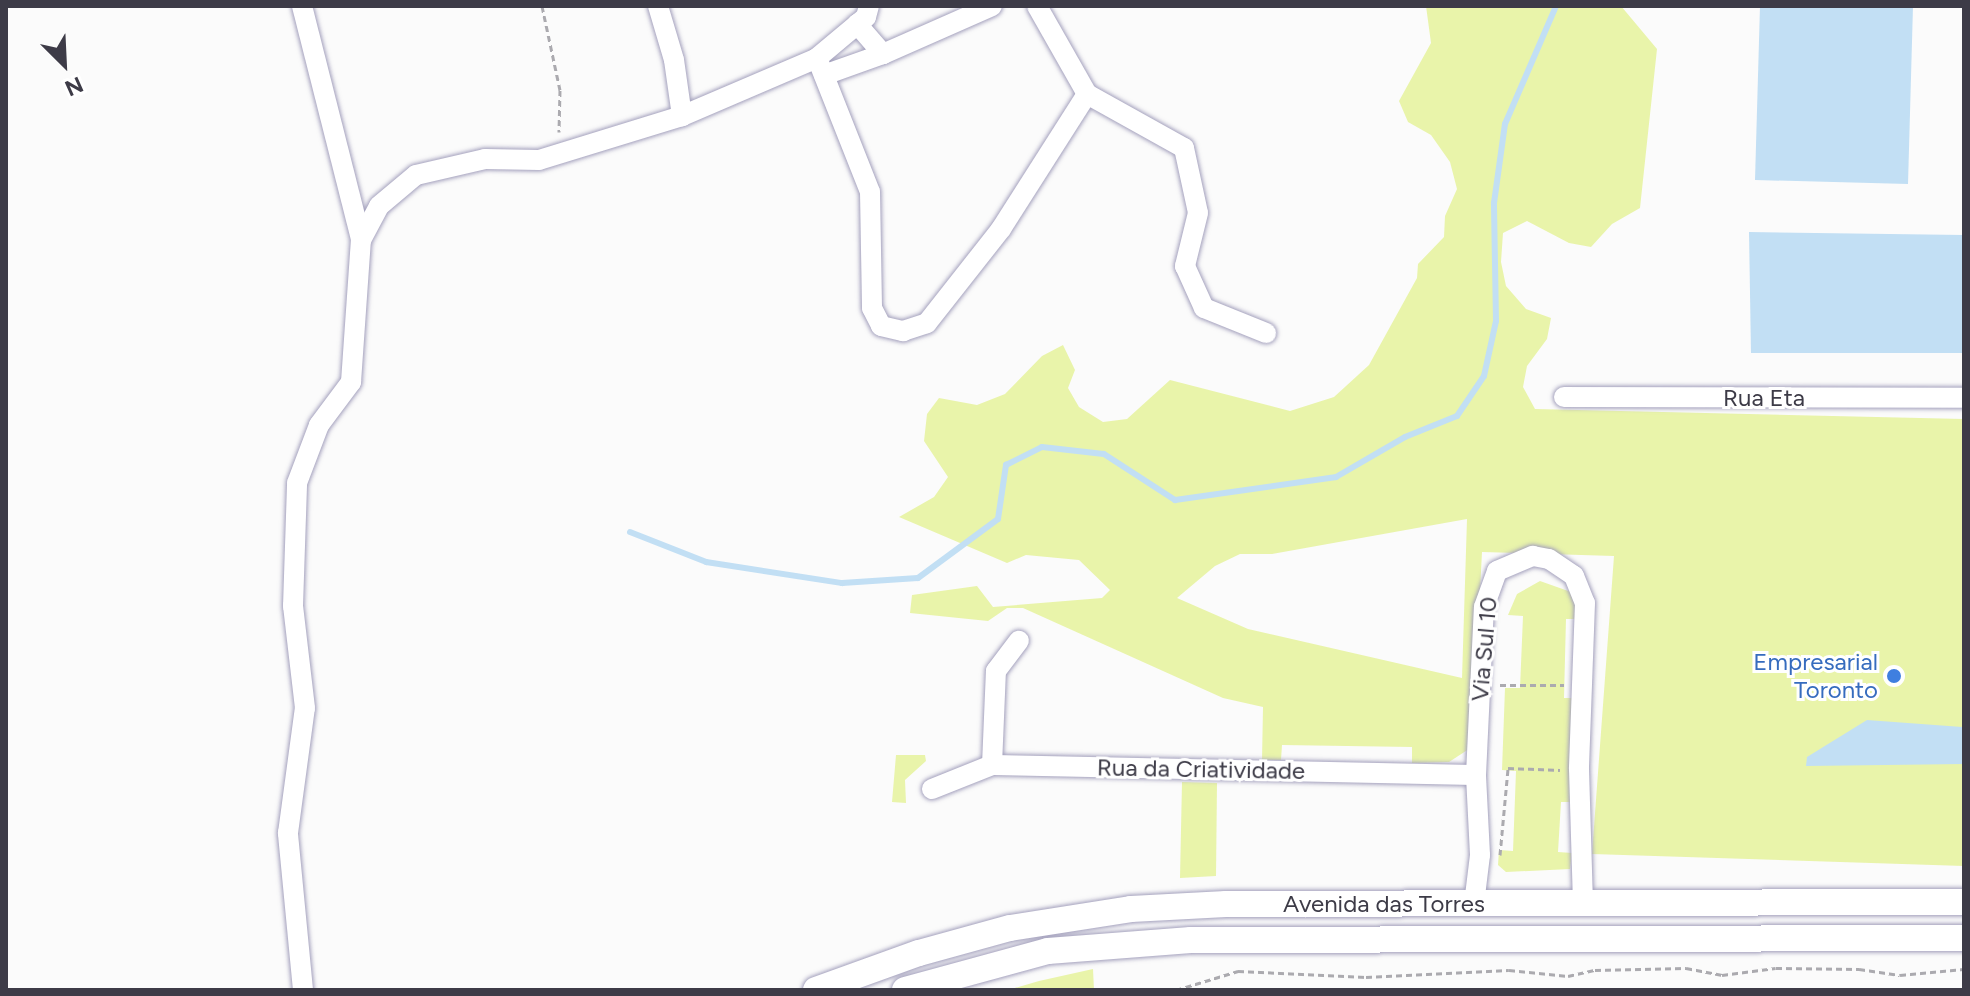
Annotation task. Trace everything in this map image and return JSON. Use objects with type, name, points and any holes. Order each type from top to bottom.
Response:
[{"type":"main road","name":"Avenida das Torres","points":[[816,990],[919,953],[1010,928],[1131,909],[1583,902],[1964,902]]},
{"type":"main road","name":"Avenida das Torres","points":[[905,990],[1048,951],[1191,940],[1964,938]]},
{"type":"street","points":[[302,6],[361,240],[351,382],[319,425],[297,483],[293,606],[305,708],[288,833],[303,990]]},
{"type":"street","points":[[658,6],[674,60],[682,116]]},
{"type":"street","points":[[820,66],[869,6]]},
{"type":"street","points":[[361,240],[379,206],[416,175],[485,159],[559,155],[682,116],[820,66],[883,54],[992,6]]},
{"type":"street","points":[[1037,6],[1087,94],[1184,148],[1198,213],[1185,266],[1204,308],[1266,333]]},
{"type":"street","points":[[857,24],[883,54]]},
{"type":"street","points":[[820,66],[870,192],[872,308],[881,326],[903,331],[927,323],[1001,229],[1087,94]]},
{"type":"street","name":"Rua Eta","points":[[1564,397],[1964,398]]},
{"type":"street","name":"Via Sul 10","points":[[1474,904],[1480,855],[1476,775],[1479,685],[1488,588],[1497,571],[1533,556],[1561,565],[1580,588],[1584,682],[1579,769],[1583,902]]},
{"type":"street","points":[[992,765],[996,671],[1019,641]]},
{"type":"street","name":"Rua da Criatividade","points":[[932,789],[992,765],[1476,775]]},
{"type":"path","points":[[542,6],[560,90],[559,155]]},
{"type":"path","points":[[1479,685],[1542,689],[1584,682]]},
{"type":"path","points":[[1480,855],[1504,855],[1508,768],[1579,769]]},
{"type":"path","points":[[1176,990],[1238,971],[1366,977],[1509,970],[1568,976],[1595,970],[1686,968],[1722,975],[1776,968],[1874,969],[1900,975],[1964,969]]},
{"type":"green space","points":[[1426,6],[1621,6],[1657,49],[1640,208],[1612,224],[1591,247],[1569,243],[1527,221],[1503,233],[1501,262],[1506,286],[1526,309],[1551,318],[1547,339],[1527,366],[1523,387],[1535,409],[1964,419],[1964,866],[1592,854],[1614,556],[1482,552],[1472,747],[1449,762],[1412,763],[1412,747],[1282,745],[1281,760],[1262,760],[1263,707],[1223,698],[1023,608],[1007,608],[988,621],[910,613],[912,595],[977,586],[993,607],[1102,598],[1110,590],[1079,560],[1026,555],[1007,563],[899,517],[934,497],[948,477],[924,441],[927,414],[939,398],[977,405],[1005,394],[1042,356],[1063,345],[1075,370],[1068,388],[1079,407],[1103,422],[1127,419],[1170,380],[1290,411],[1334,397],[1369,365],[1417,278],[1418,264],[1444,237],[1445,216],[1457,189],[1450,162],[1431,135],[1408,122],[1399,101],[1431,43]],"holes":[[[1467,519],[1462,678],[1248,629],[1177,598],[1215,566],[1240,554],[1272,554]]]},
{"type":"green space","points":[[1540,581],[1571,592],[1581,619],[1566,619],[1564,698],[1579,698],[1575,802],[1561,802],[1558,852],[1572,853],[1570,869],[1506,872],[1498,865],[1499,850],[1513,851],[1516,771],[1502,770],[1505,688],[1520,688],[1523,616],[1508,615],[1517,594]]},
{"type":"green space","points":[[896,755],[925,755],[926,761],[905,780],[906,803],[892,802]]},
{"type":"green space","points":[[1182,782],[1217,783],[1216,876],[1180,878]]},
{"type":"green space","points":[[1093,969],[1094,990],[1008,990],[1039,981]]},
{"type":"water","points":[[1760,6],[1913,6],[1908,184],[1755,180]]},
{"type":"water","points":[[1749,232],[1964,235],[1964,353],[1751,353]]},
{"type":"water","points":[[1867,720],[1962,727],[1964,764],[1806,766],[1807,757]]},
{"type":"waterway","points":[[630,532],[706,562],[842,583],[918,578],[998,519],[1006,465],[1042,447],[1104,454],[1175,500],[1336,477],[1405,437],[1457,416],[1484,376],[1496,321],[1494,203],[1505,124],[1556,6]]},
{"type":"place","name":"Empresarial Toronto","points":[[1894,676]]}]
